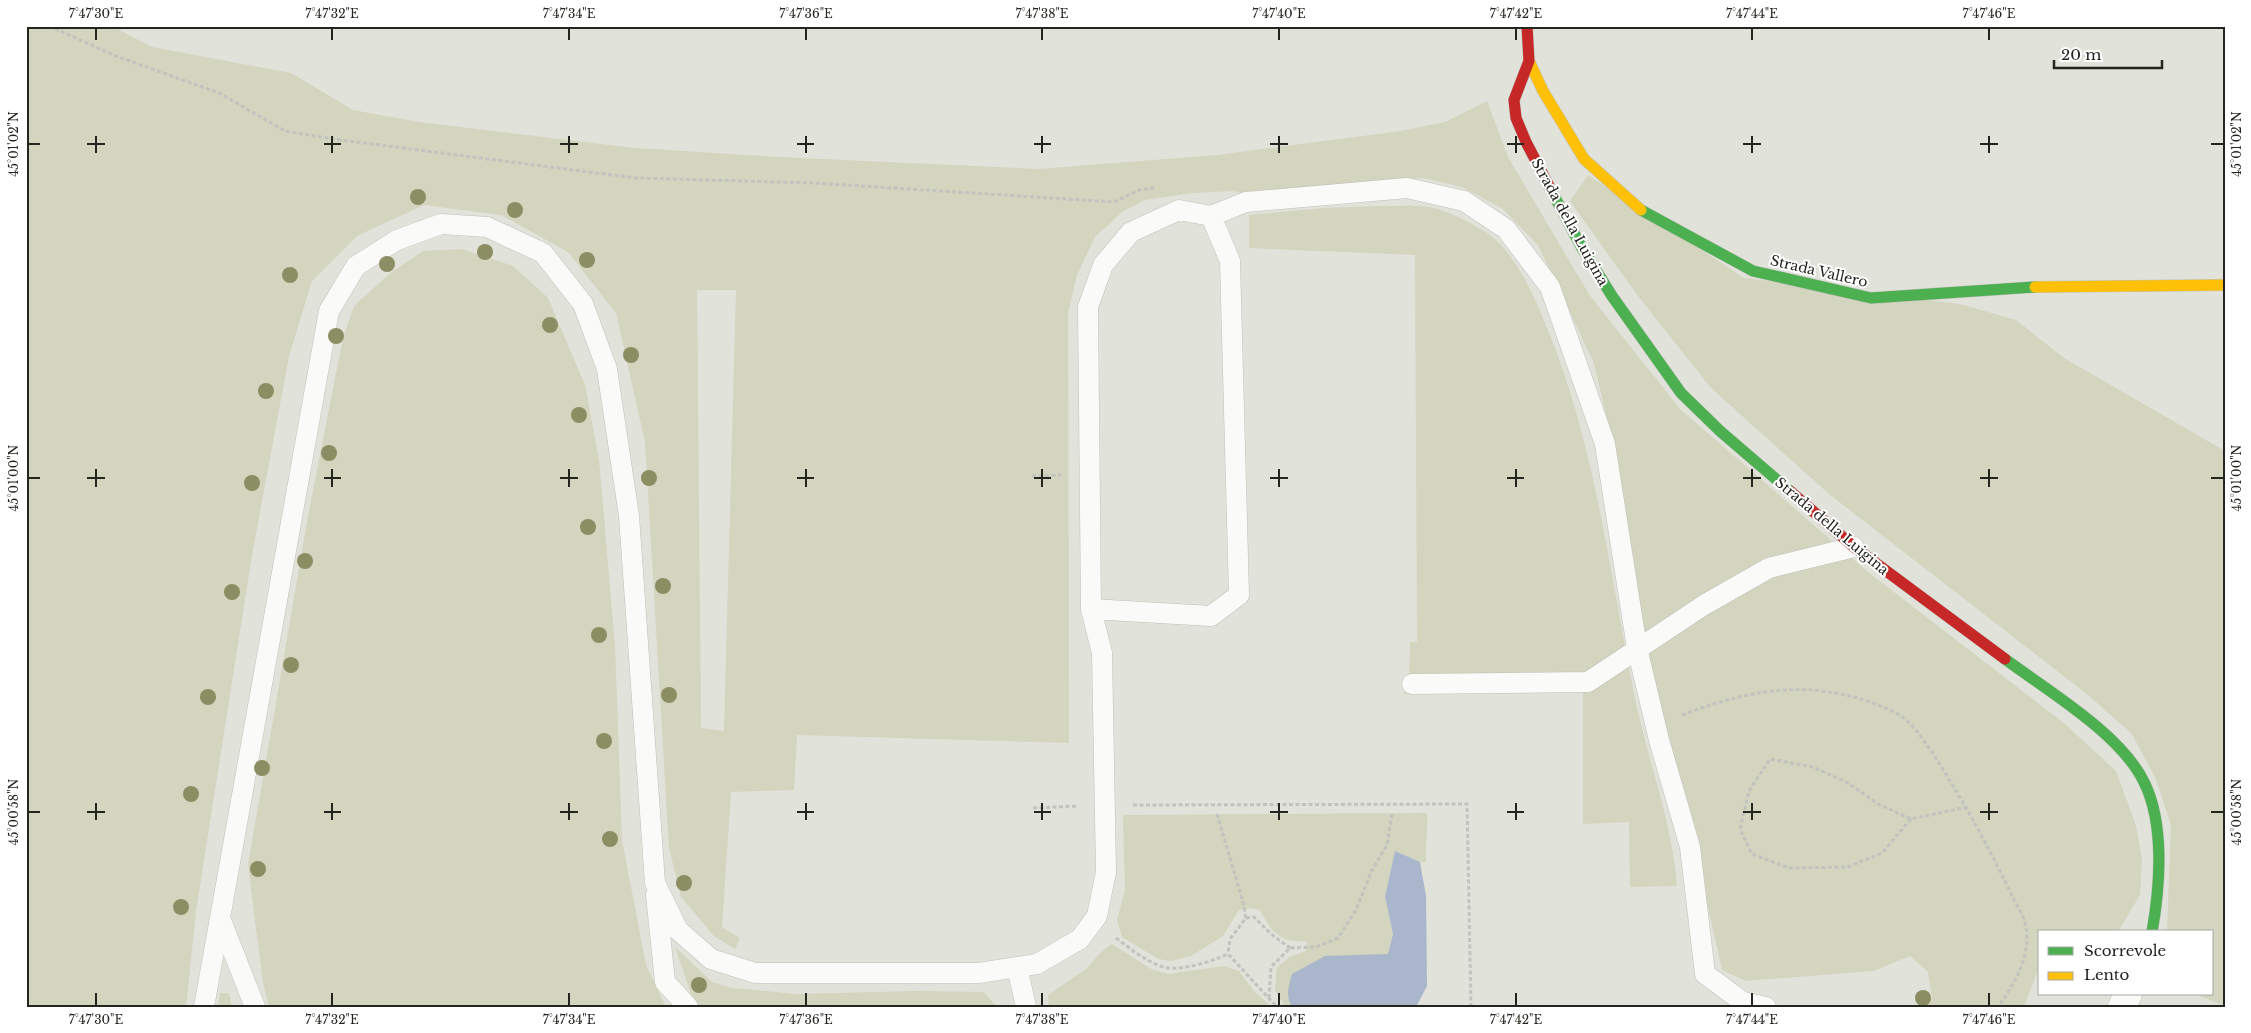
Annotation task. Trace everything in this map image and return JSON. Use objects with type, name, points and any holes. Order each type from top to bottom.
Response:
[{"type":"street","name":"Strada della Luigina","points":[[1527,26],[1529,61],[1514,100],[1516,118],[1526,142],[1582,248],[1612,296],[1681,392],[1720,431],[1854,547],[2118,745],[2145,782],[2156,822],[2160,859],[2159,899],[2152,930]]},
{"type":"street","name":"Strada Vallero","points":[[1529,61],[1543,91],[1584,159],[1637,208],[1753,271],[1871,298],[2011,287],[2225,285]]},
{"type":"lane","points":[[655,883],[678,930],[711,959],[755,973],[979,973],[1037,964],[1080,939],[1097,916],[1106,872],[1102,653],[1091,609],[1088,307],[1103,265],[1130,232],[1179,210],[1211,216],[1246,202],[1406,188],[1464,201],[1506,229],[1550,287],[1605,444],[1637,648],[1656,725],[1690,846],[1705,974],[1744,1002],[1766,1007]]},
{"type":"lane","points":[[1091,609],[1211,616],[1239,595],[1230,261],[1211,216]]},
{"type":"lane","points":[[204,1007],[329,312],[356,266],[397,240],[441,224],[486,227],[543,253],[583,304],[607,368],[629,516],[655,883],[665,982],[688,1007]]},
{"type":"lane","points":[[1412,684],[1588,682],[1704,605],[1769,568],[1854,547]]},
{"type":"lane","points":[[220,918],[255,1007]]},
{"type":"lane","points":[[1017,967],[1026,1007]]},
{"type":"path","points":[[49,26],[116,56],[219,94],[286,131],[333,138],[636,178],[814,183],[1114,202],[1139,190],[1159,188]]},
{"type":"path","points":[[1656,725],[1744,695],[1795,688],[1846,695],[1900,715],[1922,738],[1967,808],[2025,923],[2026,955],[2009,991],[1998,1007]]},
{"type":"path","points":[[1911,820],[1878,804],[1848,784],[1813,767],[1770,760],[1749,791],[1740,829],[1752,854],[1789,868],[1848,867],[1882,852],[1911,820],[1967,808]]},
{"type":"path","points":[[1033,808],[1104,804]]},
{"type":"path","points":[[1147,806],[1468,804],[1471,1007]]},
{"type":"path","points":[[1217,814],[1246,918]]},
{"type":"path","points":[[1228,954],[1230,939],[1246,918],[1254,917],[1271,934],[1290,948],[1316,947],[1338,938],[1356,910],[1372,870],[1387,845],[1392,814]]},
{"type":"path","points":[[1109,934],[1140,956],[1165,968],[1205,964],[1228,954]]},
{"type":"path","points":[[1269,998],[1271,967],[1290,948]]},
{"type":"path","points":[[1228,954],[1277,1007]]},
{"type":"green space","points":[[26,26],[112,26],[152,47],[291,73],[353,110],[419,122],[635,148],[779,157],[1039,169],[1217,155],[1401,131],[1445,122],[1487,101],[1508,157],[1590,296],[1681,410],[1868,572],[2065,724],[2116,771],[2136,826],[2142,859],[2140,895],[2119,930],[2038,930],[2038,970],[2024,1007],[1923,1007],[1932,998],[1928,972],[1910,956],[1874,971],[1746,981],[1722,970],[1705,893],[1657,731],[1618,467],[1594,363],[1538,245],[1503,209],[1462,187],[1423,178],[1349,184],[1259,196],[1232,191],[1192,193],[1145,200],[1122,212],[1095,237],[1077,275],[1068,313],[1069,743],[797,735],[794,790],[731,792],[722,927],[740,938],[735,949],[714,936],[681,897],[669,848],[645,442],[616,313],[568,252],[501,215],[424,205],[357,236],[312,281],[289,356],[252,555],[196,911],[186,1007],[26,1007]],"holes":[[[697,290],[736,290],[724,731],[701,728]]]},
{"type":"green space","points":[[1588,175],[1744,278],[1960,304],[2016,320],[2064,358],[2225,451],[2225,1006],[2200,996],[2214,996],[2214,930],[2167,930],[2171,825],[2156,779],[2132,734],[2088,695],[1829,494],[1711,388],[1638,296],[1570,201]]},
{"type":"green space","points":[[1380,206],[1435,208],[1460,218],[1484,231],[1508,253],[1523,276],[1541,312],[1562,368],[1589,460],[1634,694],[1665,814],[1677,886],[1630,887],[1629,822],[1583,824],[1583,691],[1404,694],[1404,678],[1409,677],[1410,642],[1417,642],[1415,255],[1249,248],[1249,215],[1324,208]]},
{"type":"green space","points":[[462,249],[513,266],[548,298],[585,385],[599,460],[615,645],[622,840],[646,965],[666,1007],[269,1007],[263,983],[248,865],[309,511],[343,338],[354,306],[389,274],[423,251]]},
{"type":"green space","points":[[1427,813],[1426,862],[1420,862],[1395,851],[1385,897],[1393,934],[1388,955],[1325,956],[1289,1003],[1292,1007],[1285,1007],[1275,990],[1277,967],[1290,957],[1306,951],[1307,941],[1290,940],[1278,935],[1260,910],[1251,908],[1239,910],[1223,936],[1191,956],[1171,961],[1158,959],[1122,937],[1117,920],[1125,890],[1123,815]]},
{"type":"green space","points":[[1112,944],[1151,969],[1168,974],[1224,966],[1239,971],[1253,990],[1272,1007],[1049,1007],[1048,995],[1086,969],[1101,952]]},
{"type":"green space","points":[[675,947],[712,982],[732,988],[795,994],[916,991],[984,992],[997,1007],[700,1007],[691,994]]},
{"type":"green space","points":[[220,993],[229,993],[232,1007],[218,1007]]},
{"type":"water","points":[[1395,851],[1420,862],[1426,896],[1427,986],[1416,1007],[1292,1007],[1288,995],[1292,974],[1325,956],[1388,954],[1393,934],[1385,897]]},
{"type":"traffic: fast","points":[[1551,190],[1582,248],[1612,296],[1681,393],[1720,431],[1791,492]]},
{"type":"traffic: fast","points":[[1641,210],[1753,271],[1871,298],[2035,287]]},
{"type":"traffic: fast","points":[[2005,659],[2062,699],[2101,730],[2119,747],[2133,764],[2144,782],[2151,799],[2158,836],[2159,876],[2152,930]]},
{"type":"traffic: slow","points":[[1529,61],[1543,91],[1584,159],[1641,210]]},
{"type":"traffic: slow","points":[[2035,287],[2225,285]]},
{"type":"traffic: jam","points":[[1527,26],[1529,61],[1514,100],[1516,118],[1551,190]]},
{"type":"traffic: jam","points":[[1791,492],[1854,547],[2005,659]]}]
